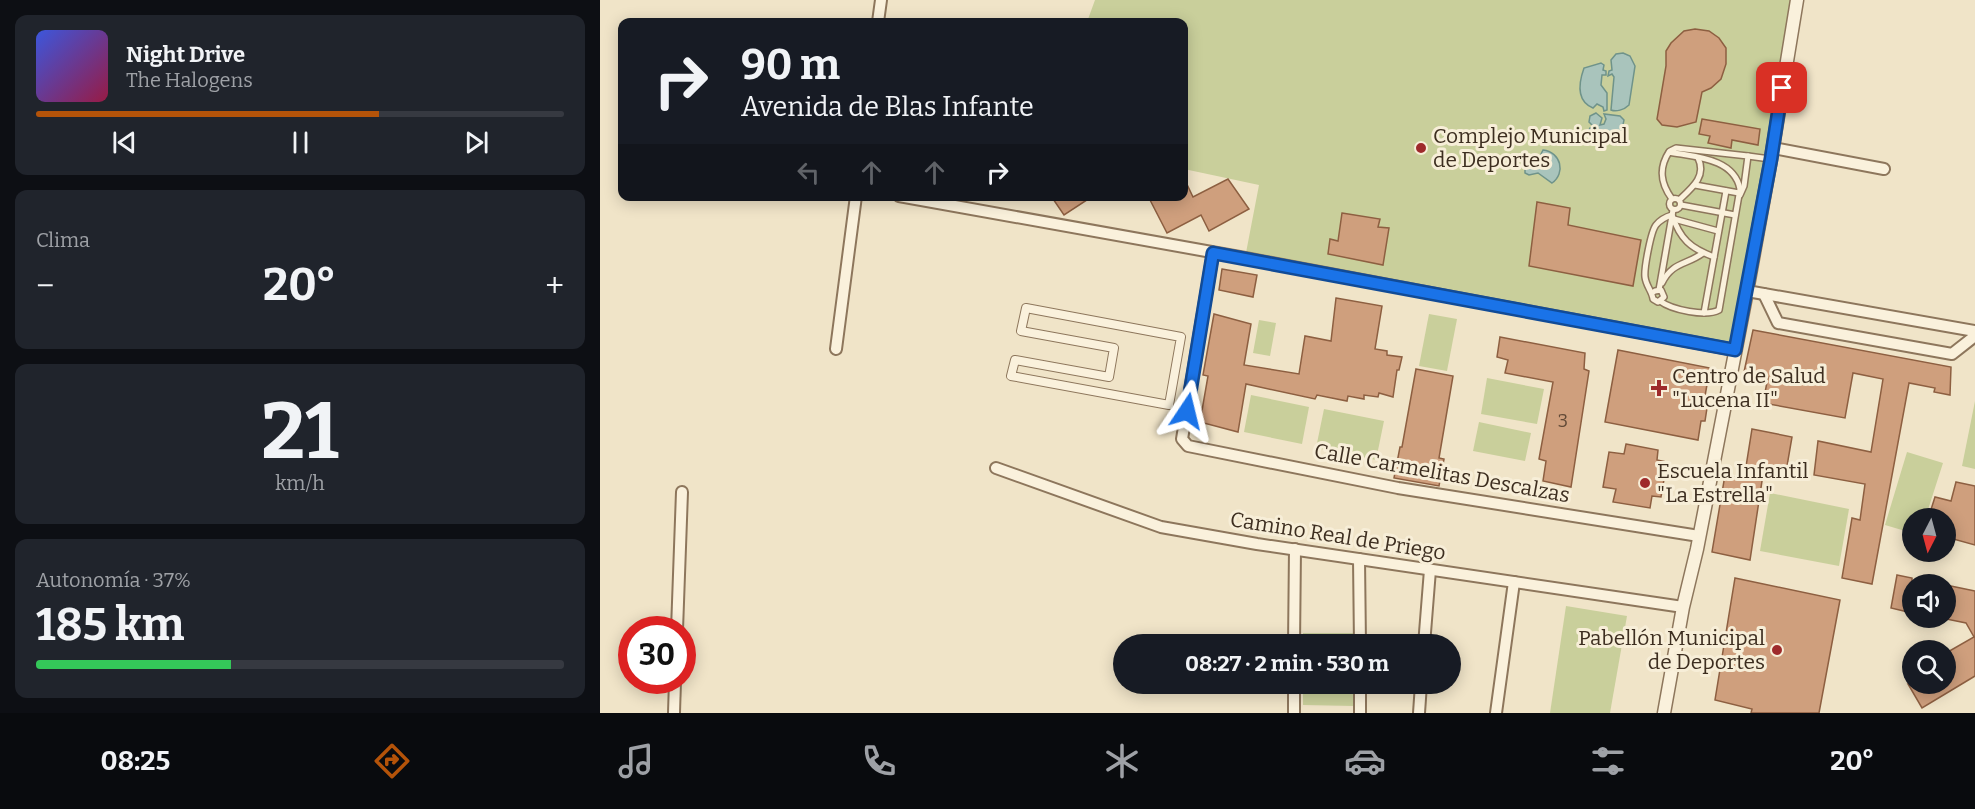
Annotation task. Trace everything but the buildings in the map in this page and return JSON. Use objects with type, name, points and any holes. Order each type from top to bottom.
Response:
[{"type":"street","points":[[879,18],[881,0]]},
{"type":"street","points":[[1664,713],[1683,607],[1747,291],[1797,0]]},
{"type":"street","points":[[1772,153],[1884,169]]},
{"type":"street","points":[[836,349],[854,201]]},
{"type":"street","points":[[927,201],[1735,350]]},
{"type":"street","name":"Calle Carmelitas Descalzas","points":[[1213,253],[1182,439],[1188,446],[1398,489],[1699,537]]},
{"type":"street","points":[[1747,291],[1975,331]]},
{"type":"street","points":[[1764,294],[1778,323],[1952,354],[1975,336]]},
{"type":"street","points":[[1026,308],[1181,337],[1169,405],[1011,376],[1015,360],[1109,377],[1114,348],[1021,332],[1026,308]]},
{"type":"street","name":"Camino Real de Priego","points":[[996,468],[1161,527],[1257,544],[1683,607]]},
{"type":"street","points":[[678,616],[682,492]]},
{"type":"street","points":[[1294,634],[1295,549]]},
{"type":"street","points":[[1359,559],[1360,634]]},
{"type":"street","points":[[1425,634],[1430,570]]},
{"type":"street","points":[[1496,713],[1514,582]]},
{"type":"street","points":[[674,713],[675,694]]},
{"type":"street","points":[[1294,694],[1294,713]]},
{"type":"street","points":[[1360,694],[1360,713]]},
{"type":"street","points":[[1419,713],[1420,694]]},
{"type":"lane","points":[[1735,214],[1680,203],[1672,199],[1665,189],[1662,175],[1664,160],[1669,152],[1676,148],[1748,156],[1772,153]]},
{"type":"lane","points":[[1669,152],[1698,158],[1727,167],[1738,178],[1738,196],[1719,310],[1713,313],[1667,306],[1653,299],[1652,293],[1647,288],[1645,275],[1654,227],[1663,218],[1673,215],[1679,209],[1680,203],[1695,185],[1700,174],[1701,165],[1698,158]]},
{"type":"lane","points":[[1738,196],[1744,186],[1748,156]]},
{"type":"lane","points":[[1695,185],[1726,190],[1738,196]]},
{"type":"lane","points":[[1704,313],[1726,190]]},
{"type":"lane","points":[[1672,199],[1670,206],[1678,231],[1689,245],[1714,257]]},
{"type":"lane","points":[[1673,215],[1718,231]]},
{"type":"lane","points":[[1659,290],[1673,215]]},
{"type":"lane","points":[[1652,293],[1659,290],[1663,279],[1673,267],[1703,253]]},
{"type":"lane","points":[[1659,290],[1664,295],[1660,301]]},
{"type":"green space","name":"Complejo Municipal de Deportes","points":[[1095,0],[1797,0],[1735,350],[1245,258],[1259,185],[1188,170],[1188,18],[1088,18]]},
{"type":"green space","points":[[1429,314],[1457,319],[1447,371],[1419,366]]},
{"type":"green space","points":[[1259,320],[1276,323],[1270,356],[1253,353]]},
{"type":"green space","points":[[1487,378],[1544,389],[1537,424],[1481,414]]},
{"type":"green space","points":[[1251,395],[1309,407],[1302,444],[1244,432]]},
{"type":"green space","points":[[1975,401],[1975,469],[1962,466]]},
{"type":"green space","points":[[1324,409],[1384,421],[1376,460],[1316,448]]},
{"type":"green space","points":[[1479,422],[1531,433],[1525,461],[1473,451]]},
{"type":"green space","points":[[1907,452],[1943,463],[1929,508],[1902,508],[1902,530],[1885,525]]},
{"type":"green space","points":[[1770,493],[1849,509],[1839,566],[1760,551]]},
{"type":"green space","points":[[1566,606],[1627,616],[1610,713],[1550,713]]},
{"type":"green space","points":[[1303,633],[1354,633],[1354,634]]},
{"type":"green space","points":[[1303,694],[1354,694],[1354,706],[1303,705]]},
{"type":"water","points":[[1623,53],[1630,56],[1635,66],[1629,105],[1613,111],[1611,110],[1614,77],[1612,74],[1608,76],[1609,71],[1612,70],[1611,60],[1616,54]]},
{"type":"water","points":[[1601,63],[1604,65],[1603,70],[1606,71],[1606,75],[1602,75],[1601,85],[1607,93],[1607,110],[1604,111],[1603,107],[1597,104],[1593,108],[1588,105],[1580,91],[1584,68]]},
{"type":"water","points":[[1596,113],[1602,118],[1600,125],[1604,124],[1606,119],[1604,114],[1620,116],[1624,120],[1620,133],[1608,140],[1590,138],[1587,134],[1590,128],[1596,128],[1596,125],[1589,122],[1590,116]]},
{"type":"water","points":[[1543,150],[1554,155],[1560,164],[1559,174],[1552,183],[1538,173],[1529,175],[1525,173],[1527,165],[1538,160]]},
{"type":"place","name":"Complejo Municipal de Deportes","points":[[1421,148]]},
{"type":"place","name":"Centro de Salud \"Lucena II\"","points":[[1659,388]]},
{"type":"place","name":"Escuela Infantil \"La Estrella\"","points":[[1645,483]]},
{"type":"place","name":"Pabellón Municipal de Deportes","points":[[1777,650]]},
{"type":"route","points":[[1187,411],[1213,253],[1735,350],[1782,88]]}]
